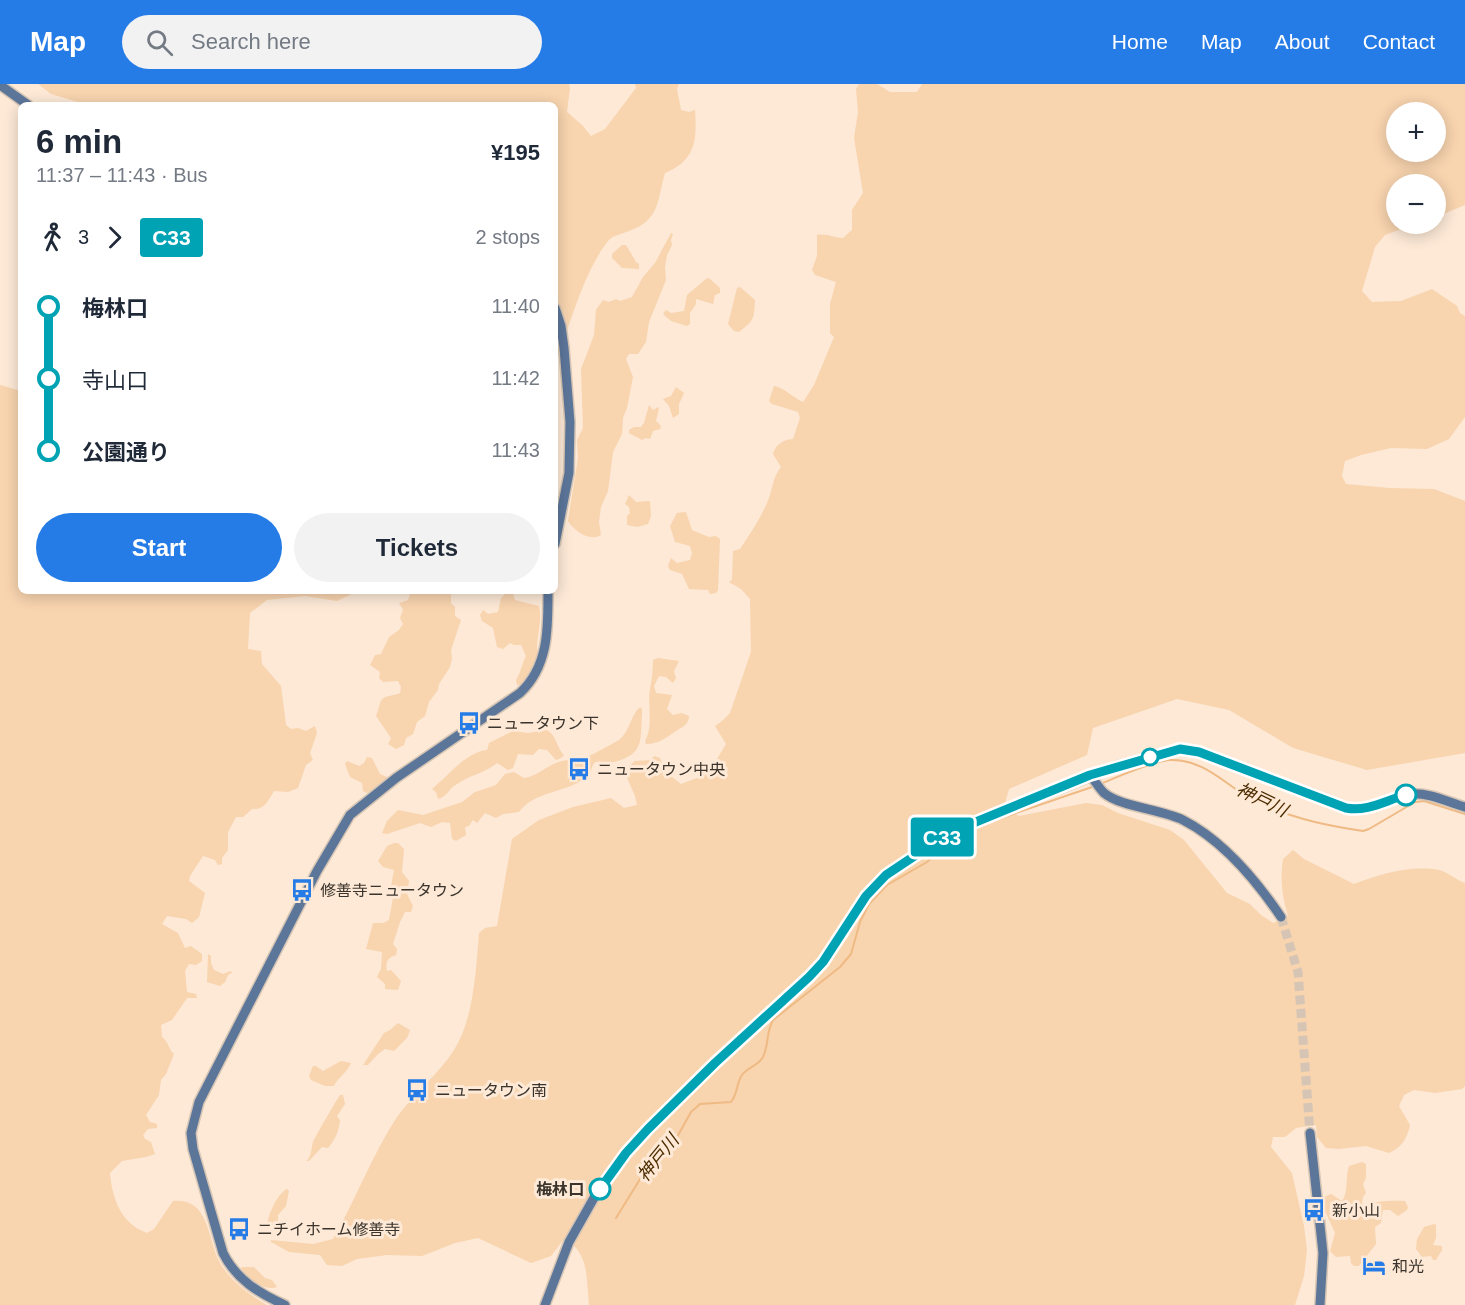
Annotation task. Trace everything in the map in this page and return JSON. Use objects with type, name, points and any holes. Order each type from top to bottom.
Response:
[{"type":"street","points":[[0,85],[24,102]]},
{"type":"street","points":[[558,317],[564,348],[570,422],[569,473],[558,529]]},
{"type":"street","points":[[285,1305],[251,1287],[236,1274],[222,1252],[193,1149],[191,1134],[199,1102],[317,871],[350,815],[396,778],[520,693],[531,683],[539,670],[544,654],[548,625],[548,594]]},
{"type":"street","points":[[545,1305],[569,1242],[600,1189],[626,1153],[715,1063],[823,962],[875,885],[886,875],[949,833],[1090,775],[1180,749],[1189,749],[1346,808],[1358,810],[1400,796],[1421,794],[1465,807]]},
{"type":"street","points":[[1090,775],[1102,792],[1117,801],[1164,813],[1196,829],[1220,847],[1255,880],[1281,917]]},
{"type":"street","points":[[1310,1134],[1323,1253],[1320,1305]]},
{"type":"shaded area","points":[[38,84],[569,84],[567,112],[591,136],[605,129],[636,88],[635,84],[679,84],[677,89],[681,110],[689,112],[695,110],[696,131],[689,155],[675,168],[665,173],[652,215],[639,226],[610,239],[599,254],[577,302],[558,359],[558,102],[78,102],[51,94]]},
{"type":"shaded area","points":[[859,84],[877,84],[890,92],[917,92],[922,84],[1465,84],[1465,205],[1446,213],[1446,174],[1386,174],[1388,234],[1375,247],[1362,291],[1372,302],[1401,301],[1432,289],[1457,306],[1460,313],[1465,316],[1465,417],[1449,439],[1427,449],[1391,448],[1361,455],[1345,461],[1342,476],[1346,484],[1434,489],[1465,501],[1465,753],[1367,770],[1293,748],[1229,710],[1177,699],[1093,728],[1087,755],[1009,789],[1004,807],[1019,816],[1086,803],[1102,805],[1118,813],[1170,830],[1184,840],[1227,893],[1250,904],[1273,923],[1288,916],[1282,888],[1282,867],[1283,859],[1293,850],[1304,859],[1354,884],[1385,874],[1418,869],[1446,872],[1465,883],[1465,1086],[1462,1089],[1435,1093],[1414,1090],[1404,1095],[1399,1106],[1410,1125],[1409,1130],[1401,1145],[1389,1153],[1366,1146],[1326,1148],[1317,1137],[1316,1125],[1296,1128],[1285,1137],[1273,1137],[1271,1147],[1292,1173],[1304,1226],[1307,1250],[1304,1276],[1295,1305],[589,1305],[583,1259],[578,1251],[564,1239],[551,1256],[531,1263],[478,1238],[455,1243],[422,1256],[387,1255],[357,1259],[342,1266],[327,1265],[320,1255],[289,1252],[271,1240],[313,1244],[333,1239],[397,1117],[441,1067],[461,1038],[470,1009],[479,933],[485,928],[497,926],[512,839],[539,820],[573,807],[611,798],[624,808],[637,805],[624,771],[635,761],[651,760],[654,756],[660,758],[666,772],[681,784],[705,775],[707,767],[717,759],[726,744],[715,726],[730,713],[751,652],[750,599],[741,589],[729,582],[732,580],[733,551],[740,549],[764,509],[781,467],[773,454],[774,451],[780,443],[793,439],[800,418],[798,412],[769,401],[774,386],[803,402],[814,385],[834,337],[830,333],[830,304],[836,282],[815,275],[812,270],[817,256],[817,235],[843,238],[852,230],[852,210],[863,193],[854,138],[858,112],[856,89]]},
{"type":"shaded area","points":[[671,233],[673,234],[672,245],[665,267],[666,280],[649,322],[646,342],[638,354],[629,354],[626,359],[633,377],[623,418],[622,434],[613,452],[608,491],[601,507],[599,522],[601,535],[587,536],[578,532],[568,521],[578,458],[577,440],[583,428],[581,369],[594,335],[596,310],[603,300],[620,301],[632,297],[643,277],[655,263]]},
{"type":"shaded area","points":[[622,245],[626,245],[639,264],[639,269],[622,268],[612,258],[612,254]]},
{"type":"shaded area","points":[[707,278],[720,288],[720,293],[715,295],[713,304],[696,299],[696,304],[690,313],[690,324],[687,326],[671,321],[663,314],[666,310],[671,313],[684,311],[687,295]]},
{"type":"shaded area","points":[[740,287],[755,300],[752,319],[739,332],[734,331],[728,324],[737,288]]},
{"type":"shaded area","points":[[0,385],[18,390],[18,594],[352,594],[337,601],[305,596],[267,600],[250,613],[248,649],[261,651],[262,664],[281,686],[286,725],[291,729],[298,728],[306,731],[315,726],[317,733],[310,753],[313,760],[306,765],[298,788],[288,792],[274,791],[263,806],[252,809],[243,817],[236,817],[228,832],[228,850],[222,858],[222,864],[218,865],[215,860],[203,856],[189,881],[205,893],[199,917],[192,923],[186,919],[167,916],[162,924],[178,933],[185,948],[191,946],[202,954],[202,961],[196,965],[189,964],[185,971],[187,992],[196,994],[197,998],[187,998],[172,1020],[161,1025],[162,1037],[174,1054],[161,1080],[159,1095],[146,1115],[150,1122],[157,1124],[157,1128],[148,1129],[143,1135],[151,1142],[155,1154],[122,1161],[110,1173],[119,1209],[124,1217],[138,1229],[147,1233],[154,1229],[173,1201],[184,1201],[193,1205],[204,1219],[217,1257],[226,1272],[245,1291],[267,1305],[0,1305]]},
{"type":"shaded area","points":[[676,387],[684,393],[679,404],[679,414],[673,418],[669,406],[663,399],[671,396]]},
{"type":"shaded area","points":[[649,405],[653,410],[659,408],[656,421],[661,426],[660,429],[653,431],[650,439],[642,440],[629,433],[629,430],[641,427]]},
{"type":"shaded area","points":[[629,495],[636,502],[650,501],[651,516],[648,524],[637,527],[627,525],[627,516],[630,513],[629,507],[625,504]]},
{"type":"shaded area","points":[[686,512],[692,530],[720,539],[716,593],[710,594],[708,590],[689,589],[682,574],[670,570],[668,566],[671,558],[677,563],[690,560],[692,553],[690,546],[675,542],[670,526],[677,513]]},
{"type":"shaded area","points":[[410,594],[451,594],[455,616],[461,620],[451,650],[450,667],[429,702],[425,716],[417,722],[413,734],[406,738],[404,745],[396,749],[388,744],[391,738],[376,716],[382,699],[400,693],[401,687],[398,681],[383,682],[379,678],[380,672],[370,665],[375,655],[381,654],[389,637],[403,624],[400,618],[403,610],[399,603],[408,600]]},
{"type":"shaded area","points":[[505,594],[513,594],[515,600],[539,606],[540,611],[537,659],[528,678],[517,685],[516,680],[526,656],[521,645],[510,643],[503,649],[497,647],[493,628],[482,621],[480,615],[483,610],[488,614],[498,612],[501,598]]},
{"type":"shaded area","points":[[658,658],[679,661],[674,671],[676,678],[673,683],[666,677],[659,676],[654,686],[656,693],[672,695],[667,709],[673,715],[682,713],[689,716],[686,725],[660,741],[646,744],[650,722],[649,695],[653,660]]},
{"type":"shaded area","points":[[639,708],[642,708],[639,745],[631,755],[614,762],[595,762],[589,775],[585,778],[569,787],[533,800],[519,812],[503,814],[496,818],[485,813],[477,823],[473,820],[469,826],[465,827],[466,835],[456,841],[452,839],[450,823],[442,822],[431,827],[420,823],[387,834],[382,833],[387,821],[398,810],[423,815],[462,802],[475,792],[496,785],[505,774],[514,772],[524,778],[529,777],[564,760],[585,758],[619,740]]},
{"type":"shaded area","points":[[547,730],[553,735],[564,755],[561,758],[556,760],[547,750],[539,749],[533,755],[518,754],[513,768],[508,770],[497,763],[454,786],[441,798],[438,799],[436,792],[432,789],[472,755],[487,750],[489,743],[513,731],[528,733]]},
{"type":"shaded area","points":[[367,757],[372,758],[380,774],[387,777],[385,783],[379,784],[375,789],[366,793],[363,791],[362,783],[350,777],[345,764],[347,761],[359,766]]},
{"type":"shaded area","points":[[398,843],[404,849],[402,872],[409,881],[407,894],[413,906],[411,912],[405,912],[400,922],[393,944],[397,949],[396,955],[389,959],[386,965],[387,971],[391,970],[401,981],[398,990],[385,989],[385,984],[377,977],[381,969],[382,952],[366,949],[373,923],[383,923],[389,920],[394,892],[391,886],[394,870],[383,867],[378,861],[387,846]]},
{"type":"shaded area","points":[[208,954],[211,956],[214,970],[223,974],[231,971],[232,973],[220,986],[207,982]]},
{"type":"shaded area","points":[[398,1023],[410,1030],[407,1038],[394,1051],[385,1049],[368,1065],[363,1065],[384,1033]]},
{"type":"shaded area","points":[[341,1061],[351,1063],[334,1086],[325,1086],[311,1080],[309,1076],[313,1066],[323,1071]]},
{"type":"shaded area","points":[[340,1095],[343,1095],[345,1104],[337,1116],[340,1120],[335,1139],[328,1148],[322,1147],[307,1161],[313,1142]]},
{"type":"shaded area","points":[[1362,1162],[1366,1164],[1366,1178],[1363,1184],[1366,1193],[1362,1203],[1366,1205],[1405,1201],[1408,1207],[1398,1216],[1390,1210],[1383,1210],[1381,1223],[1375,1227],[1376,1244],[1359,1266],[1354,1266],[1350,1256],[1336,1257],[1330,1251],[1335,1233],[1322,1204],[1324,1197],[1331,1194],[1342,1201],[1349,1166]]},
{"type":"shaded area","points":[[287,1189],[289,1191],[286,1206],[278,1215],[278,1226],[271,1228],[267,1226],[271,1211],[280,1195]]},
{"type":"shaded area","points":[[1436,1225],[1436,1238],[1433,1245],[1442,1246],[1436,1260],[1433,1260],[1431,1256],[1422,1257],[1416,1249],[1417,1239],[1424,1227]]},
{"type":"shaded area","points":[[241,1267],[254,1267],[265,1278],[272,1280],[277,1287],[261,1286],[247,1276]]},
{"type":"waterway","name":"神戸川","points":[[1100,784],[1154,763],[1170,760],[1190,763],[1208,770],[1243,794],[1280,812],[1339,827],[1363,831],[1415,802],[1424,801],[1465,814]]},
{"type":"waterway","name":"神戸川","points":[[981,825],[1095,786]]},
{"type":"waterway","name":"神戸川","points":[[616,1218],[650,1163],[671,1148],[691,1112],[700,1104],[731,1102],[742,1075],[763,1057],[773,1020],[840,967],[851,954],[860,922],[869,904],[887,885],[927,862],[952,840],[970,829]]},
{"type":"tunnel","points":[[1281,917],[1298,972],[1310,1133]]},
{"type":"bus line","name":"C33","points":[[600,1189],[626,1153],[648,1129],[823,962],[875,885],[886,875],[949,833],[969,823],[1090,775],[1180,749],[1199,752],[1346,808],[1358,810],[1368,808],[1406,795]]},
{"type":"place","name":"ニュータウン下","points":[[469,723]]},
{"type":"place","name":"ニュータウン中央","points":[[579,769]]},
{"type":"place","name":"修善寺ニュータウン","points":[[302,890]]},
{"type":"place","name":"ニュータウン南","points":[[417,1090]]},
{"type":"place","name":"梅林口","points":[[600,1189]]},
{"type":"place","name":"新小山","points":[[1314,1210]]},
{"type":"place","name":"ニチイホーム修善寺","points":[[239,1229]]},
{"type":"place","name":"和光","points":[[1374,1266]]}]
